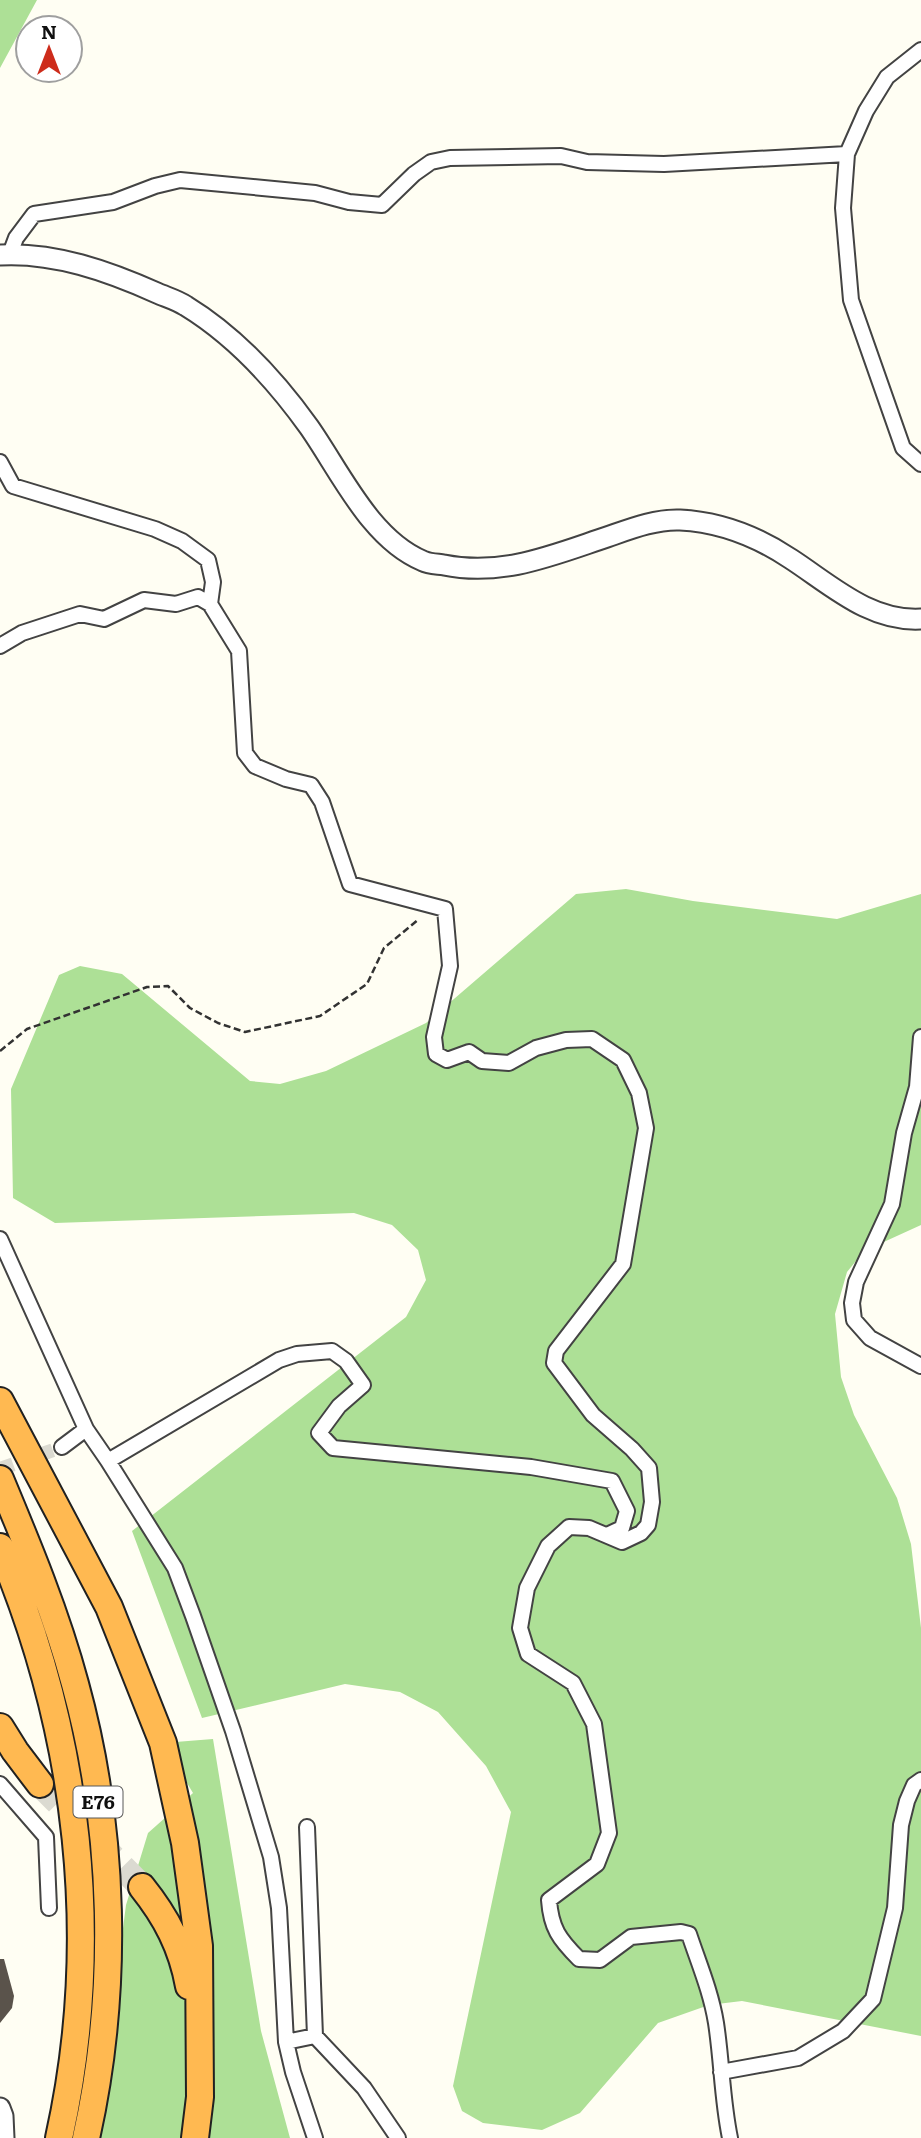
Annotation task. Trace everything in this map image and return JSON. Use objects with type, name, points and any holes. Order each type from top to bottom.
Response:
[{"type":"highway","points":[[0,1401],[109,1607],[163,1743],[185,1843],[199,1946],[200,2097],[194,2138]]},
{"type":"highway","name":"E76","points":[[0,1479],[38,1569],[61,1633],[85,1725],[97,1794],[104,1859],[107,1943],[104,2018],[86,2138]]},
{"type":"highway","name":"E76","points":[[0,1547],[50,1689],[72,1797],[79,1860],[82,1942],[78,2016],[59,2138]]},
{"type":"highway","points":[[0,1727],[40,1784]]},
{"type":"highway","points":[[142,1886],[160,1910],[178,1942],[189,1984],[194,2138]]},
{"type":"street","points":[[921,50],[887,77],[866,111],[847,154],[844,208],[851,300],[903,448],[921,464]]},
{"type":"street","points":[[847,154],[664,164],[587,162],[561,156],[450,158],[431,162],[414,174],[382,205],[349,202],[315,193],[180,180],[113,202],[34,214],[5,254],[76,263],[132,282],[186,306],[232,341],[269,377],[309,427],[343,482],[370,517],[395,544],[424,561],[469,570],[518,566],[641,525],[677,520],[714,523],[758,540],[791,558],[828,586],[869,610],[913,620],[921,619]]},
{"type":"street","points":[[0,462],[13,486],[155,529],[182,541],[208,560],[213,582],[210,604]]},
{"type":"street","points":[[0,646],[22,633],[80,614],[104,619],[144,600],[176,604],[198,597],[210,604],[239,651],[245,753],[255,766],[286,779],[311,785],[322,802],[350,884],[445,909],[450,966],[434,1037],[436,1054],[447,1060],[468,1052],[482,1061],[509,1063],[536,1048],[566,1040],[592,1039],[623,1060],[639,1093],[646,1128],[623,1264],[556,1351],[554,1363],[593,1415],[632,1449],[649,1468],[652,1502],[648,1525],[641,1534],[622,1542],[589,1528],[569,1527],[548,1546],[527,1588],[520,1628],[528,1654],[573,1684],[594,1724],[609,1833],[597,1864],[549,1900],[550,1921],[563,1942],[579,1959],[600,1960],[631,1937],[681,1932],[689,1934],[703,1970],[716,2022],[723,2104],[730,2138]]},
{"type":"street","points":[[921,1037],[917,1087],[904,1133],[892,1204],[856,1282],[852,1303],[854,1320],[870,1338],[921,1366]]},
{"type":"street","points":[[0,1239],[86,1429],[175,1568],[233,1731],[271,1857],[279,1908],[286,2042],[315,2138]]},
{"type":"street","points":[[108,1461],[279,1360],[297,1353],[332,1351],[346,1361],[363,1385],[339,1406],[319,1433],[333,1448],[531,1467],[612,1480],[627,1511],[622,1528],[607,1535]]},
{"type":"street","points":[[62,1447],[86,1429]]},
{"type":"street","points":[[720,2071],[799,2058],[843,2031],[873,1998],[895,1908],[901,1825],[914,1785],[921,1780]]},
{"type":"street","points":[[0,1784],[46,1837],[49,1908]]},
{"type":"street","points":[[307,1827],[315,2036],[364,2088],[398,2138]]},
{"type":"street","points":[[286,2042],[315,2036]]},
{"type":"street","points":[[0,2108],[4,2138]]},
{"type":"path","points":[[0,1051],[27,1029],[147,987],[169,986],[190,1008],[218,1023],[245,1032],[320,1016],[367,984],[384,948],[422,916],[445,909]]},
{"type":"green space","points":[[0,0],[37,0],[29,14],[14,14],[14,42],[0,68]]},
{"type":"green space","points":[[626,889],[693,901],[837,919],[921,894],[921,1225],[864,1251],[847,1272],[835,1314],[841,1377],[854,1415],[897,1498],[911,1544],[921,1628],[921,2036],[742,2001],[709,2005],[658,2023],[580,2113],[542,2130],[483,2123],[462,2111],[453,2086],[511,1812],[486,1766],[438,1712],[400,1692],[345,1684],[202,1718],[132,1531],[406,1317],[426,1280],[418,1250],[392,1225],[354,1213],[55,1223],[13,1198],[11,1089],[59,975],[80,966],[122,974],[250,1081],[280,1084],[326,1071],[426,1023],[576,894]]},
{"type":"green space","points":[[213,1739],[261,2031],[290,2138],[96,2138],[126,1905],[148,1833],[193,1793],[163,1743]]},
{"type":"building","points":[[0,1959],[4,1959],[14,1996],[12,2008],[0,2023]]},
{"type":"tunnel","points":[[0,1469],[62,1447]]},
{"type":"tunnel","points":[[40,1784],[142,1887]]}]
